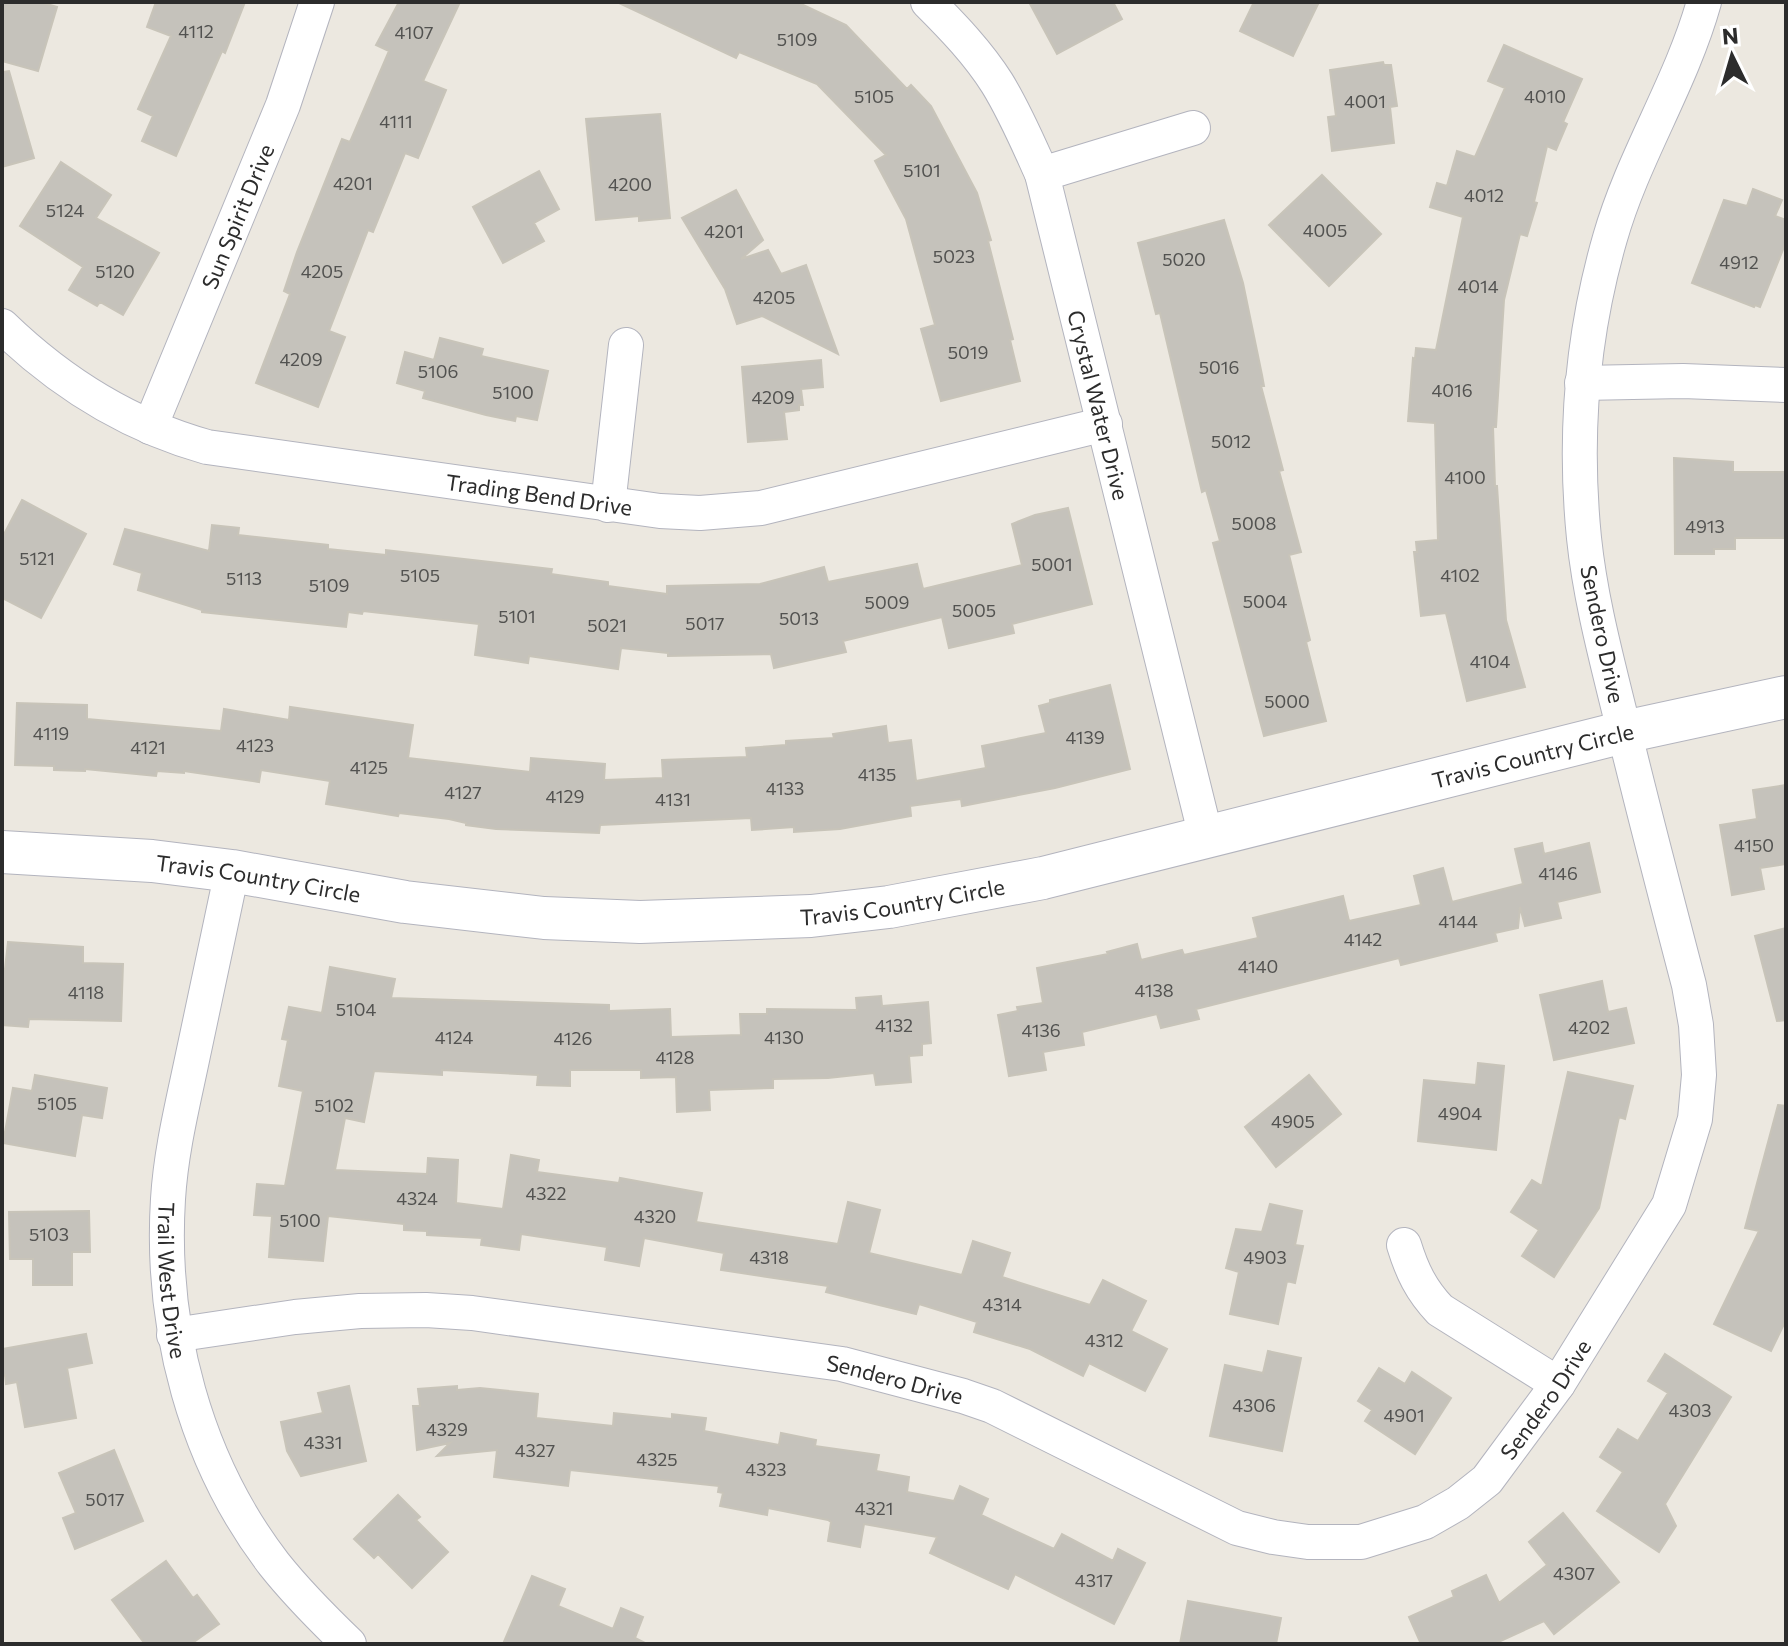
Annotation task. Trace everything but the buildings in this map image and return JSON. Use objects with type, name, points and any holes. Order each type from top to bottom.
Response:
[{"type":"street","name":"Sun Spirit Drive","points":[[150,427],[283,105],[317,2]]},
{"type":"street","name":"Crystal Water Drive","points":[[928,2],[963,38],[995,81],[1016,116],[1042,174],[1206,837]]},
{"type":"street","name":"Sendero Drive","points":[[174,1335],[295,1317],[360,1311],[426,1310],[530,1319],[842,1364],[963,1396],[1003,1410],[1199,1511],[1237,1528],[1273,1537],[1334,1543],[1361,1542],[1390,1535],[1425,1522],[1458,1503],[1487,1480],[1558,1384],[1669,1205],[1695,1119],[1699,1075],[1696,1025],[1689,985],[1592,594],[1581,489],[1582,383],[1592,316],[1610,237],[1636,168],[1685,59],[1704,2]]},
{"type":"street","points":[[1042,174],[1193,128]]},
{"type":"street","name":"Trading Bend Drive","points":[[2,326],[32,355],[95,400],[174,438],[207,447],[608,505],[700,513],[761,508],[1105,424]]},
{"type":"street","points":[[608,505],[626,345]]},
{"type":"street","points":[[1582,383],[1683,381],[1786,385]]},
{"type":"street","name":"Travis Country Circle","points":[[2,852],[152,861],[232,871],[405,902],[544,918],[640,922],[811,916],[971,894],[1624,732],[1786,697]]},
{"type":"street","name":"Trail West Drive","points":[[232,871],[174,1143],[168,1199],[167,1257],[174,1335],[208,1447],[245,1520],[274,1564],[349,1644]]},
{"type":"street","points":[[1404,1245],[1425,1294],[1440,1310],[1558,1384]]}]
